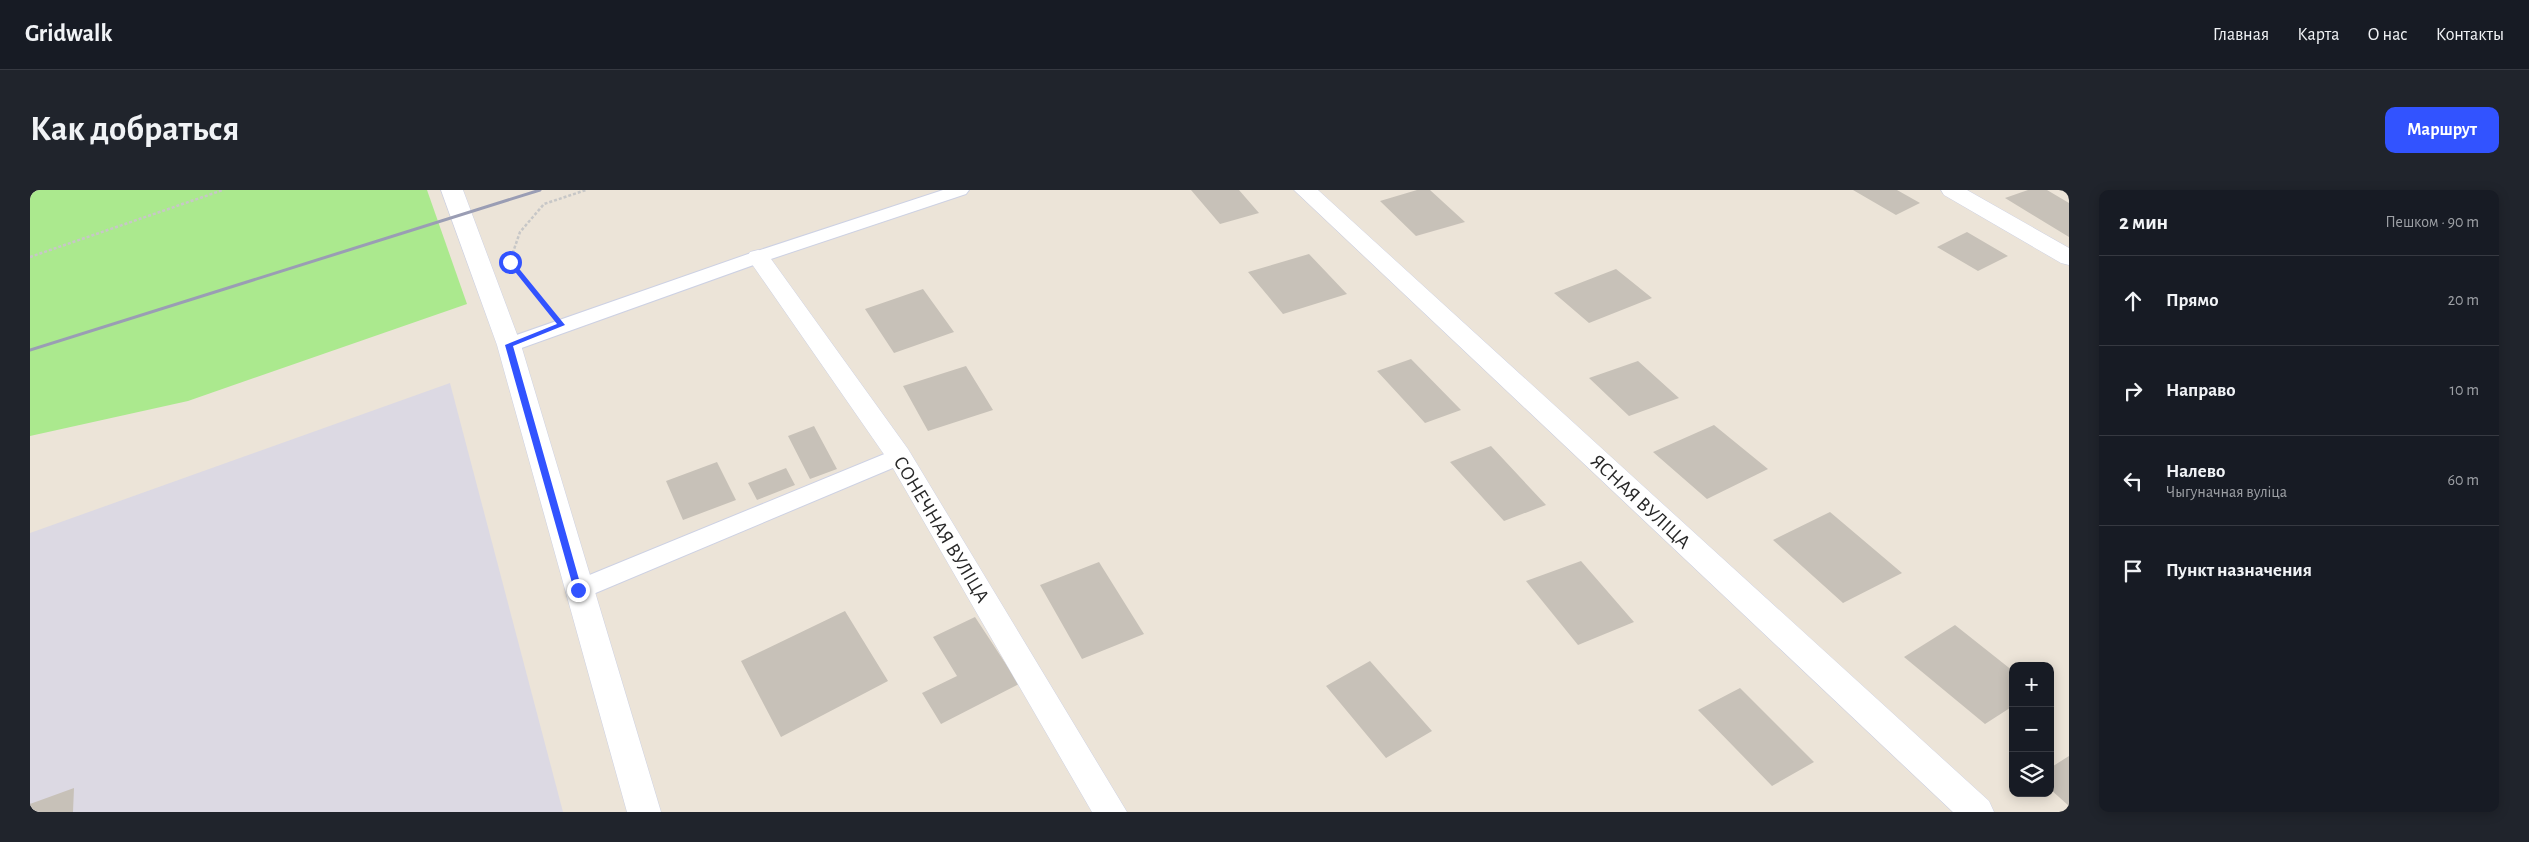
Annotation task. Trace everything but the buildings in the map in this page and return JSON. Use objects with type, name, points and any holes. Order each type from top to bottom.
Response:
[{"type":"street","points":[[452,190],[509,345],[578,590],[644,812]]},
{"type":"street","name":"ЯСНАЯ ВУЛІЦА","points":[[1305,190],[1978,812]]},
{"type":"street","points":[[1952,190],[2069,258]]},
{"type":"street","name":"СОНЕЧНАЯ ВУЛІЦА","points":[[758,257],[900,456],[1110,812]]},
{"type":"lane","points":[[509,345],[561,325],[758,257],[960,190]]},
{"type":"lane","points":[[578,590],[900,456]]},
{"type":"path","points":[[30,257],[223,190]]},
{"type":"path","points":[[510,262],[520,232],[544,204],[586,190]]},
{"type":"path","points":[[516,269],[561,325]]},
{"type":"shaded area","points":[[450,383],[563,812],[30,812],[30,533]]},
{"type":"green space","points":[[30,190],[427,190],[467,304],[188,401],[30,436]]},
{"type":"railway","points":[[30,350],[540,190]]},
{"type":"route","points":[[510,262],[561,325],[509,345],[578,590]]}]
